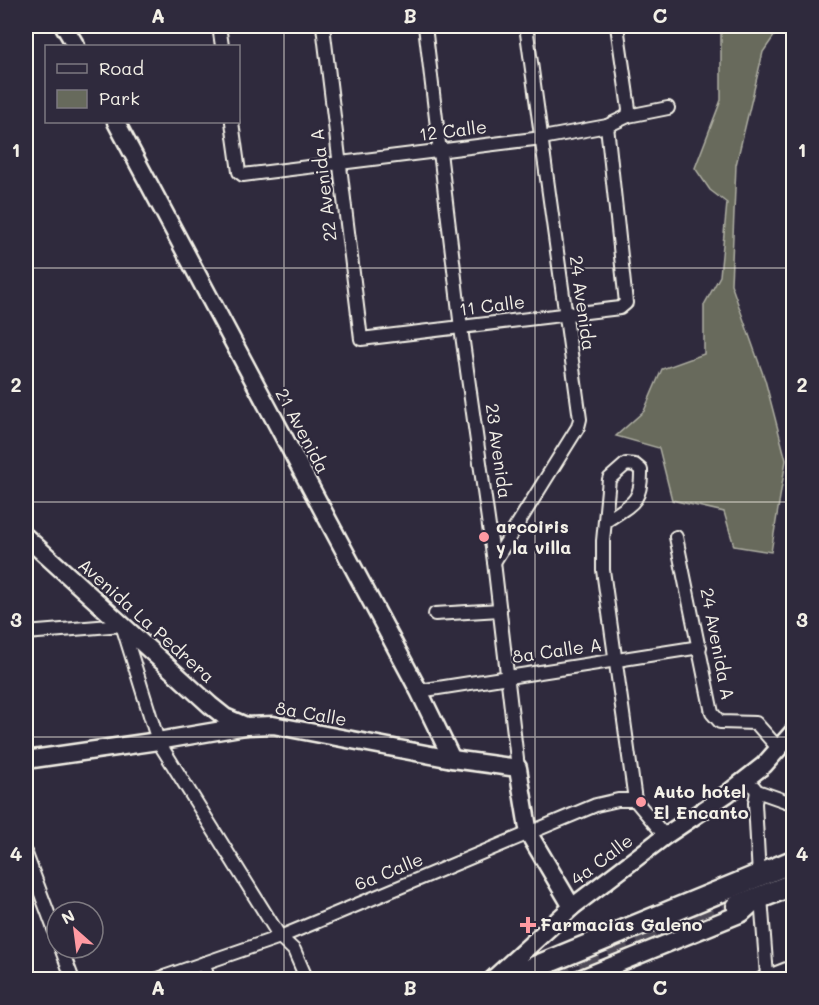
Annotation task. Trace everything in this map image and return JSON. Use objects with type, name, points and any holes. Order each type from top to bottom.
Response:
[{"type":"highway","points":[[504,980],[794,861]]},
{"type":"highway","points":[[752,900],[794,884]]},
{"type":"street","points":[[64,26],[75,45]]},
{"type":"street","points":[[219,26],[222,45]]},
{"type":"street","name":"22 Avenida A","points":[[323,26],[361,339]]},
{"type":"street","name":"23 Avenida","points":[[425,26],[461,328],[494,562],[518,768],[529,834],[572,907]]},
{"type":"street","name":"24 Avenida","points":[[494,562],[578,427],[579,419],[526,26]]},
{"type":"street","points":[[617,26],[629,109],[628,116]]},
{"type":"street","name":"12 Calle","points":[[232,123],[240,174],[542,138],[607,126],[628,116],[668,108]]},
{"type":"street","name":"21 Avenida","points":[[117,123],[419,691],[452,759]]},
{"type":"street","name":"11 Calle","points":[[361,339],[621,308],[626,303],[607,126]]},
{"type":"street","points":[[606,521],[603,570],[635,800],[665,836]]},
{"type":"street","name":"Avenida La Pedrera","points":[[26,537],[225,717],[246,726]]},
{"type":"street","name":"24 Avenida A","points":[[676,537],[712,713],[720,722],[756,723],[779,749]]},
{"type":"street","points":[[435,614],[500,610]]},
{"type":"street","points":[[26,633],[122,625],[158,741],[280,937],[294,950],[307,980]]},
{"type":"street","name":"8a Calle A","points":[[419,691],[508,676],[616,662],[700,647]]},
{"type":"street","name":"8a Calle","points":[[26,760],[246,726],[273,725],[452,759],[518,768]]},
{"type":"street","name":"4a Calle","points":[[492,980],[572,907],[665,836],[752,785],[794,731]]},
{"type":"street","points":[[752,785],[794,804]]},
{"type":"street","points":[[752,785],[759,876]]},
{"type":"street","name":"6a Calle","points":[[155,980],[280,937],[596,805],[618,800],[635,800]]},
{"type":"street","points":[[26,854],[45,905]]},
{"type":"street","points":[[577,980],[610,974],[742,913],[752,900]]},
{"type":"street","points":[[752,900],[763,978],[794,966]]},
{"type":"street","points":[[66,960],[73,980]]},
{"type":"street","points":[[204,963],[208,980]]},
{"type":"green space","points":[[721,26],[781,26],[763,52],[736,165],[731,284],[765,380],[786,460],[771,552],[734,546],[724,512],[672,500],[659,448],[616,436],[644,411],[662,369],[704,354],[704,305],[720,276],[727,203],[710,190],[695,168],[721,100]]},
{"type":"tunnel","points":[[552,980],[736,907]]},
{"type":"place","name":"arcoiris y la villa","points":[[484,537]]},
{"type":"place","name":"Auto hotel El Encanto","points":[[641,802]]},
{"type":"place","name":"Farmacias Galeno","points":[[528,925]]}]
